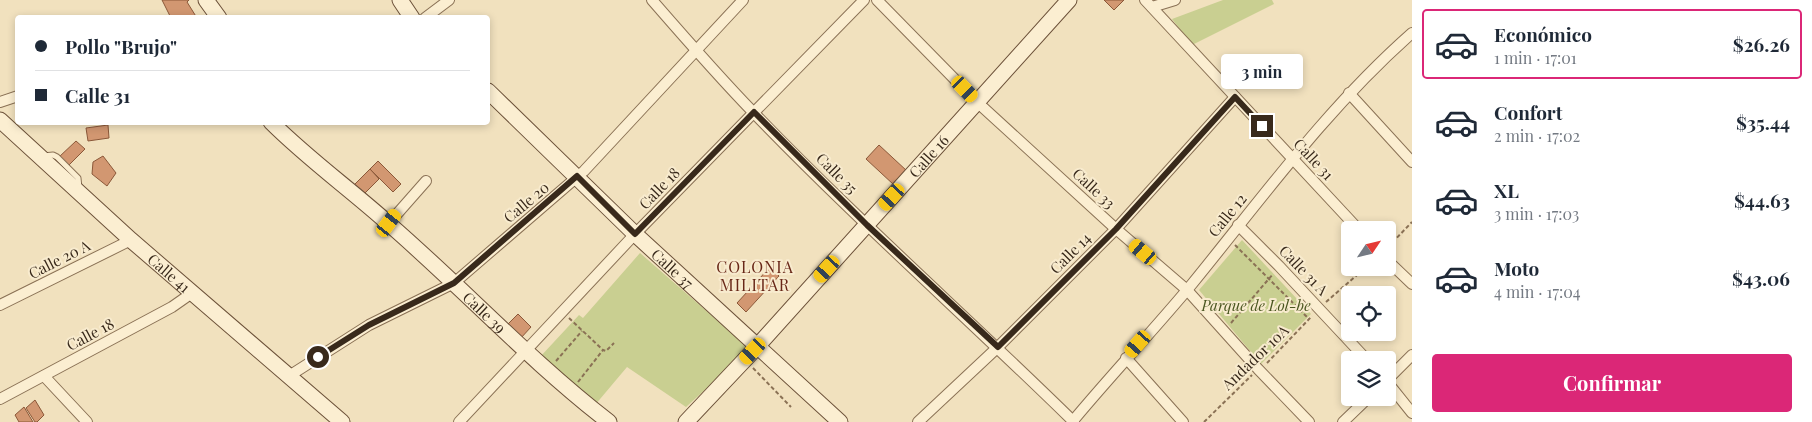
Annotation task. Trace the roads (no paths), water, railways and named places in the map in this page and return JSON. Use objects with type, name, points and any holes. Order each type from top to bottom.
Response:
[{"type":"main road","points":[[206,0],[217,15]]},
{"type":"main road","points":[[400,0],[410,15]]},
{"type":"main road","name":"Calle 16","points":[[686,422],[746,360],[1069,0]]},
{"type":"main road","name":"Calle 37","points":[[490,93],[635,234],[840,422]]},
{"type":"main road","name":"Calle 41","points":[[0,120],[131,240],[342,422]]},
{"type":"main road","name":"Calle 39","points":[[274,125],[294,146],[389,223],[546,372],[608,422]]},
{"type":"street","points":[[430,15],[449,0]]},
{"type":"street","name":"Calle 35","points":[[652,0],[754,112],[867,225],[998,347],[1073,422]]},
{"type":"street","name":"Calle 20","points":[[289,376],[369,325],[454,283],[577,176],[743,0]]},
{"type":"street","name":"Calle 18","points":[[459,422],[635,234],[864,0]]},
{"type":"street","name":"Calle 33","points":[[877,0],[977,102],[1116,229],[1187,290],[1309,422]]},
{"type":"street","points":[[1148,4],[1175,0]]},
{"type":"street","name":"Calle 31","points":[[1148,4],[1351,221]]},
{"type":"street","name":"Calle 12","points":[[1073,422],[1126,358],[1187,290],[1293,158],[1349,93],[1372,68],[1412,33]]},
{"type":"street","points":[[1349,93],[1412,162]]},
{"type":"street","points":[[0,102],[15,97]]},
{"type":"street","name":"Calle 14","points":[[918,422],[998,347],[1116,229],[1235,97]]},
{"type":"street","points":[[389,223],[426,181]]},
{"type":"street","name":"Calle 31 A","points":[[1238,225],[1359,351]]},
{"type":"street","name":"Calle 20 A","points":[[0,305],[131,240]]},
{"type":"street","points":[[1396,268],[1412,284]]},
{"type":"street","name":"Calle 18","points":[[0,399],[172,307],[192,293]]},
{"type":"street","points":[[1396,372],[1412,355]]},
{"type":"street","points":[[1126,358],[1183,422]]},
{"type":"street","points":[[44,376],[88,422]]},
{"type":"street","points":[[1396,392],[1412,413]]},
{"type":"street","points":[[1343,422],[1360,406]]},
{"type":"district","name":"COLONIA MILITAR","points":[[755,275]]},
{"type":"park label","name":"Parque de Lol-be","points":[[1256,305]]}]
